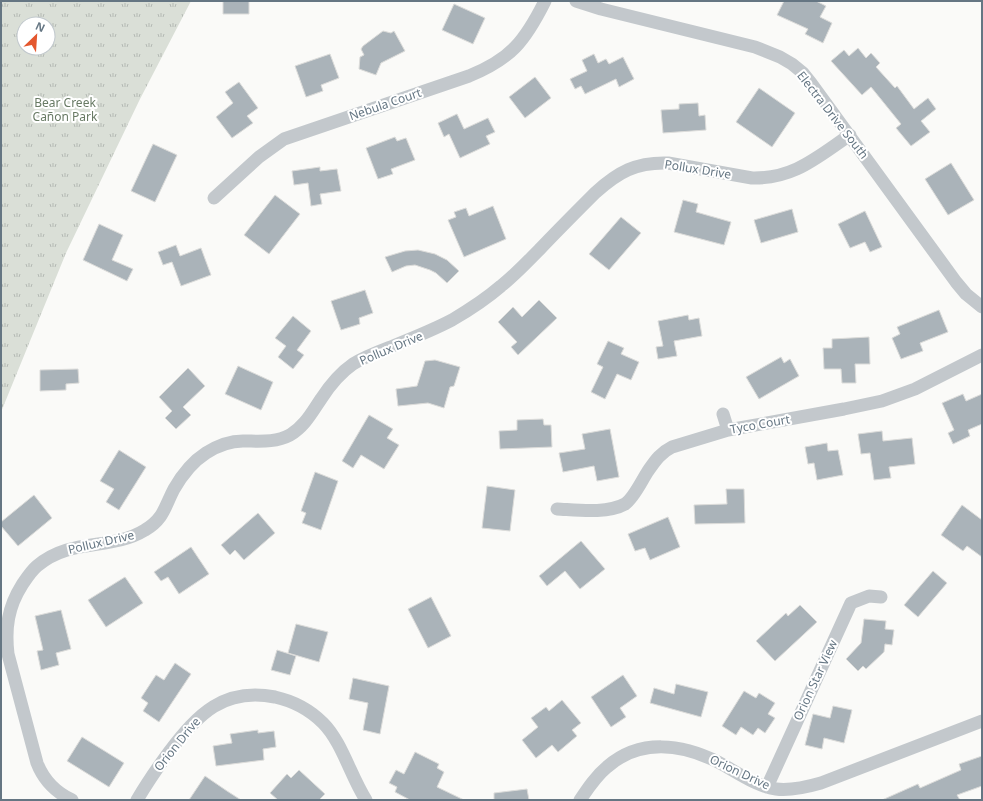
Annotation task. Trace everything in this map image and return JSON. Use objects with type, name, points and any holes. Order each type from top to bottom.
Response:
[{"type":"street","name":"Nebula Court","points":[[214,198],[259,158],[284,139],[469,76],[494,64],[509,54],[520,43],[530,30],[545,1]]},
{"type":"street","name":"Electra Drive South","points":[[576,1],[601,9],[755,46],[780,57],[803,73],[850,134],[956,282],[966,294],[982,307]]},
{"type":"street","name":"Pollux Drive","points":[[72,800],[58,793],[42,775],[37,763],[8,654],[6,636],[7,620],[10,608],[16,595],[35,567],[66,549],[122,540],[144,531],[155,524],[167,506],[173,490],[188,469],[198,459],[219,446],[230,443],[281,439],[292,434],[301,427],[330,385],[341,374],[364,357],[428,332],[487,297],[514,275],[607,182],[629,168],[655,162],[752,178],[780,176],[794,171],[808,163],[850,134]]},
{"type":"street","name":"Tyco Court","points":[[557,509],[606,510],[625,503],[632,496],[658,457],[664,451],[702,437],[728,430],[882,401],[915,389],[982,355]]},
{"type":"street","points":[[723,414],[728,430]]},
{"type":"street","name":"Orion Star View","points":[[767,787],[851,603],[869,596],[881,598]]},
{"type":"street","name":"Orion Drive","points":[[137,800],[154,772],[191,723],[204,712],[217,704],[233,698],[249,695],[263,695],[280,698],[296,704],[311,713],[323,723],[334,737],[366,800]]},
{"type":"street","name":"Orion Drive","points":[[580,800],[598,775],[607,766],[619,758],[647,748],[661,746],[689,750],[703,755],[767,787],[790,789],[821,783],[982,721]]},
{"type":"green space","name":"Bear Creek Cañon Park","points":[[1,1],[191,1],[140,99],[66,253],[1,412]]},
{"type":"building","points":[[223,1],[249,1],[249,14],[223,14]]},
{"type":"building","points":[[784,1],[816,1],[826,6],[820,17],[832,23],[823,43],[805,34],[808,29],[777,15]]},
{"type":"building","points":[[454,4],[485,18],[473,44],[442,30]]},
{"type":"building","points":[[383,31],[391,33],[394,31],[405,51],[381,63],[376,75],[359,69],[360,57],[364,55],[361,49]]},
{"type":"building","points":[[858,48],[866,58],[871,53],[880,63],[876,67],[895,88],[897,86],[914,109],[928,98],[936,109],[921,121],[930,132],[911,146],[896,128],[901,124],[871,87],[862,95],[831,61],[844,50],[849,56]]},
{"type":"building","points":[[330,54],[339,78],[321,85],[323,91],[306,97],[295,66]]},
{"type":"building","points":[[594,54],[598,63],[606,59],[609,64],[623,57],[634,79],[619,87],[616,79],[585,94],[581,86],[575,89],[570,79],[587,71],[582,60]]},
{"type":"building","points":[[535,77],[551,98],[525,118],[509,97]]},
{"type":"building","points":[[239,82],[258,108],[247,116],[253,123],[232,138],[216,117],[233,103],[225,92]]},
{"type":"building","points":[[759,88],[795,113],[772,147],[736,122]]},
{"type":"building","points":[[698,103],[699,116],[705,115],[706,130],[663,133],[661,110],[679,109],[679,104]]},
{"type":"building","points":[[457,114],[464,129],[488,118],[495,132],[486,136],[490,144],[460,158],[449,134],[444,137],[438,123]]},
{"type":"building","points":[[395,137],[397,141],[406,138],[415,160],[391,169],[393,174],[378,179],[366,148]]},
{"type":"building","points":[[153,144],[177,155],[155,202],[131,191]]},
{"type":"building","points":[[951,163],[974,200],[948,215],[925,179]]},
{"type":"building","points":[[320,167],[320,171],[337,169],[341,191],[320,194],[322,204],[311,206],[308,183],[294,185],[292,171]]},
{"type":"building","points":[[275,195],[300,214],[269,254],[244,235]]},
{"type":"building","points":[[683,200],[698,204],[696,212],[731,222],[724,245],[674,232]]},
{"type":"building","points":[[493,206],[506,239],[464,257],[448,220],[456,217],[454,212],[466,208],[469,216]]},
{"type":"building","points":[[792,209],[798,232],[761,243],[754,220]]},
{"type":"building","points":[[865,211],[882,247],[870,252],[865,242],[850,248],[838,224]]},
{"type":"building","points":[[621,217],[641,233],[609,270],[589,254]]},
{"type":"building","points":[[99,224],[123,235],[112,260],[133,269],[127,281],[83,260]]},
{"type":"building","points":[[176,245],[180,256],[201,248],[211,275],[181,286],[172,262],[163,265],[158,252]]},
{"type":"building","points":[[418,250],[435,254],[447,260],[459,271],[447,283],[436,273],[415,265],[406,266],[392,272],[385,257],[405,251]]},
{"type":"building","points":[[365,290],[373,313],[359,318],[360,324],[341,330],[331,301]]},
{"type":"building","points":[[539,300],[557,318],[518,355],[511,347],[517,342],[498,322],[513,307],[522,317]]},
{"type":"building","points":[[939,310],[948,332],[920,343],[923,351],[901,359],[892,338],[900,334],[897,327]]},
{"type":"building","points":[[688,315],[689,320],[699,318],[702,336],[674,341],[677,356],[658,359],[656,347],[663,346],[658,321]]},
{"type":"building","points":[[293,316],[311,331],[297,350],[304,355],[293,369],[278,357],[286,346],[275,338]]},
{"type":"building","points":[[869,337],[870,364],[855,364],[856,383],[842,383],[841,369],[824,369],[823,348],[832,348],[832,339]]},
{"type":"building","points":[[608,341],[624,348],[621,354],[639,362],[631,380],[617,374],[605,399],[591,392],[603,367],[597,364]]},
{"type":"building","points":[[781,357],[784,363],[790,359],[799,376],[759,399],[746,377]]},
{"type":"building","points":[[435,360],[460,367],[454,386],[450,387],[444,408],[428,403],[398,406],[396,389],[417,386],[425,361]]},
{"type":"building","points":[[238,366],[273,382],[261,410],[225,394]]},
{"type":"building","points":[[188,368],[205,386],[183,407],[191,415],[176,429],[165,418],[172,411],[159,397]]},
{"type":"building","points":[[78,369],[79,383],[66,384],[66,390],[40,391],[40,370]]},
{"type":"building","points":[[963,394],[966,401],[982,394],[982,424],[968,430],[970,436],[953,444],[948,433],[954,430],[942,403]]},
{"type":"building","points":[[369,415],[393,429],[387,438],[399,445],[384,469],[361,455],[353,468],[342,461]]},
{"type":"building","points":[[543,419],[544,425],[551,425],[552,447],[500,449],[499,431],[517,430],[517,420]]},
{"type":"building","points":[[610,429],[619,477],[597,481],[594,466],[563,472],[559,453],[585,449],[582,434]]},
{"type":"building","points":[[882,431],[883,441],[912,438],[915,464],[889,467],[891,478],[874,480],[870,453],[861,454],[858,434]]},
{"type":"building","points":[[827,443],[828,451],[838,450],[843,475],[817,480],[814,463],[808,464],[805,447]]},
{"type":"building","points":[[119,450],[146,467],[119,510],[106,502],[114,489],[100,481]]},
{"type":"building","points":[[315,472],[338,481],[321,530],[302,523],[306,513],[301,511]]},
{"type":"building","points":[[487,486],[515,490],[510,531],[482,528]]},
{"type":"building","points":[[726,489],[744,489],[745,523],[695,524],[694,505],[727,504]]},
{"type":"building","points":[[34,495],[52,518],[18,546],[1,526],[1,522]]},
{"type":"building","points":[[962,505],[982,520],[982,557],[967,546],[963,551],[941,535]]},
{"type":"building","points":[[258,513],[275,533],[244,560],[235,550],[230,555],[221,545]]},
{"type":"building","points":[[668,517],[680,547],[650,560],[645,548],[635,551],[628,534]]},
{"type":"building","points":[[581,541],[605,569],[580,589],[565,571],[547,586],[539,576]]},
{"type":"building","points":[[191,547],[209,574],[179,594],[168,577],[161,581],[154,572]]},
{"type":"building","points":[[933,571],[947,583],[918,617],[904,605]]},
{"type":"building","points":[[125,577],[143,603],[106,627],[88,600]]},
{"type":"building","points":[[431,597],[451,636],[428,648],[408,609]]},
{"type":"building","points":[[800,605],[817,622],[775,661],[756,641],[786,613],[788,616]]},
{"type":"building","points":[[61,610],[71,649],[56,653],[59,665],[41,670],[37,651],[43,650],[35,616]]},
{"type":"building","points":[[864,619],[886,621],[885,629],[894,630],[892,645],[885,644],[884,652],[866,669],[863,666],[858,671],[846,659],[861,643]]},
{"type":"building","points":[[296,624],[328,632],[319,662],[288,653]]},
{"type":"building","points":[[277,650],[296,656],[290,675],[271,670]]},
{"type":"building","points":[[175,663],[191,674],[159,722],[143,711],[148,703],[141,698],[156,675],[164,680]]},
{"type":"building","points":[[623,675],[637,696],[620,708],[626,717],[611,727],[591,697]]},
{"type":"building","points":[[353,678],[389,686],[380,734],[363,730],[368,703],[349,699]]},
{"type":"building","points":[[676,684],[708,692],[701,717],[650,703],[654,688],[674,694]]},
{"type":"building","points":[[744,691],[756,698],[759,693],[775,703],[768,714],[775,718],[765,733],[758,728],[753,735],[741,727],[736,735],[722,726]]},
{"type":"building","points":[[562,700],[581,723],[572,730],[577,736],[558,752],[552,745],[536,758],[522,740],[538,727],[531,718],[546,707],[549,711]]},
{"type":"building","points":[[833,706],[852,710],[844,743],[824,738],[822,749],[805,745],[813,714],[830,718]]},
{"type":"building","points":[[258,730],[258,733],[274,731],[276,747],[263,749],[264,760],[216,766],[213,746],[232,743],[230,734]]},
{"type":"building","points":[[82,737],[124,763],[109,787],[67,761]]},
{"type":"building","points":[[415,752],[439,764],[437,768],[444,772],[437,787],[464,800],[410,800],[395,792],[397,787],[389,783],[396,770],[404,774]]},
{"type":"building","points":[[982,756],[982,786],[957,795],[960,800],[882,800],[918,784],[920,788],[961,770],[959,764]]},
{"type":"building","points":[[299,770],[325,794],[319,800],[278,800],[270,793],[287,774],[291,778]]},
{"type":"building","points":[[205,776],[227,791],[241,800],[189,800]]},
{"type":"building","points":[[527,789],[529,800],[494,800],[494,793]]}]
